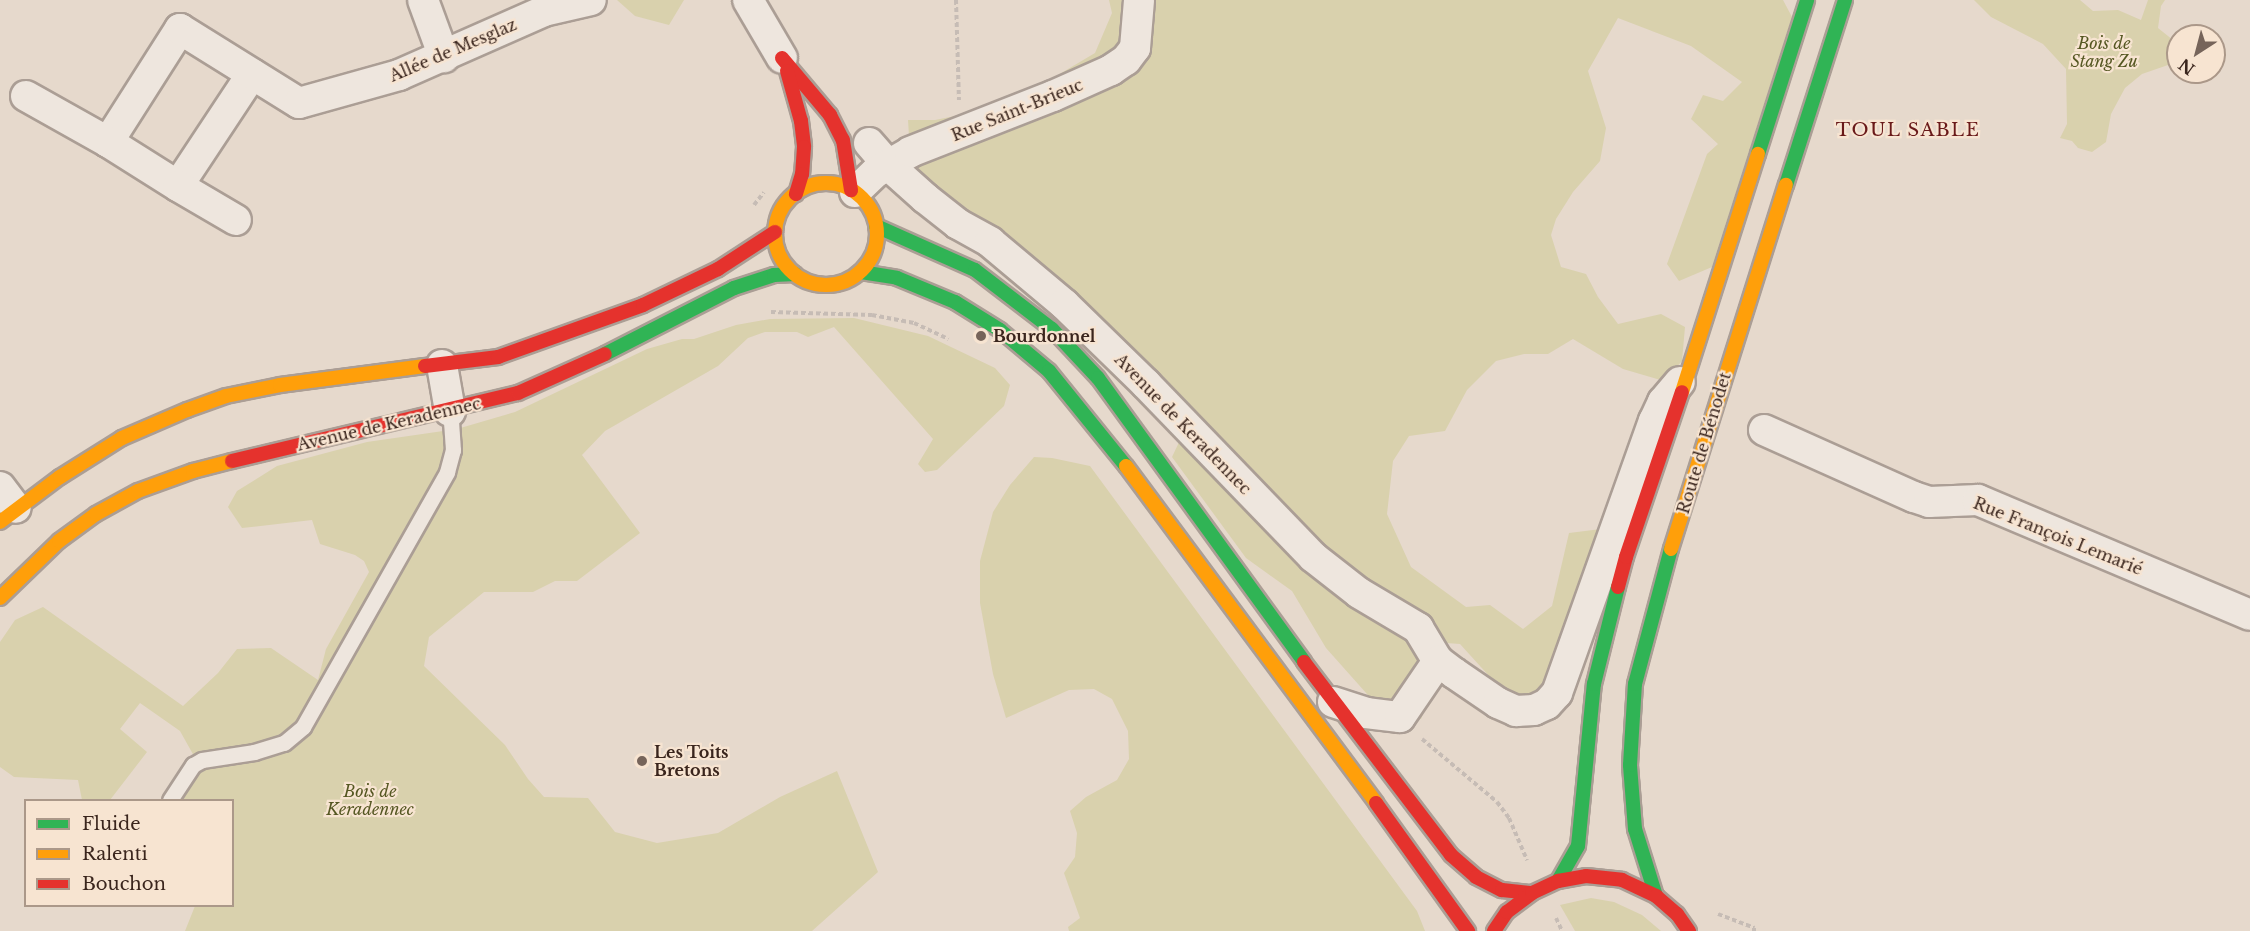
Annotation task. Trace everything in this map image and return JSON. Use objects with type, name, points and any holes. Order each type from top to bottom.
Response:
[{"type":"street","points":[[423,0],[444,57]]},
{"type":"street","name":"Allée de Mesglaz","points":[[108,142],[180,29],[299,104],[399,75],[544,11],[591,0]]},
{"type":"street","points":[[748,0],[782,58],[830,115],[843,140],[853,191],[872,213],[876,225],[877,241],[873,256],[861,272],[846,281],[825,285],[814,284],[795,274],[784,262],[778,248],[776,232],[782,211],[796,194],[804,156],[801,121],[782,58]]},
{"type":"street","name":"Rue Saint-Brieuc","points":[[853,191],[878,153],[910,152],[961,134],[1094,78],[1126,60],[1135,48],[1139,0]]},
{"type":"street","points":[[1558,880],[1578,846],[1590,710],[1605,633],[1626,557],[1689,372],[1807,0]]},
{"type":"street","name":"Route de Bénodet","points":[[1656,896],[1635,829],[1632,799],[1630,732],[1635,684],[1665,567],[1845,0]]},
{"type":"street","points":[[178,186],[252,74]]},
{"type":"street","points":[[26,96],[108,142],[236,220]]},
{"type":"street","name":"Avenue de Keradennec","points":[[878,153],[958,224],[990,242],[1064,304],[1146,384],[1313,557],[1359,593],[1418,628],[1438,661],[1474,688],[1516,711],[1534,710],[1547,704],[1557,693],[1654,421],[1663,402],[1689,372]]},
{"type":"street","points":[[796,194],[820,184],[833,184],[853,191]]},
{"type":"street","points":[[876,225],[983,275],[1011,295],[1072,350],[1098,378],[1333,702],[1451,855],[1476,877],[1488,884],[1502,890],[1532,892]]},
{"type":"street","points":[[5,506],[122,438],[156,422],[226,396],[280,385],[498,357],[643,305],[718,269],[776,232]]},
{"type":"street","points":[[861,272],[897,278],[955,302],[1000,330],[1049,371],[1148,492],[1264,655],[1419,860],[1468,931]]},
{"type":"street","name":"Avenue de Keradennec","points":[[0,598],[59,541],[96,514],[138,491],[214,466],[518,393],[618,348],[734,288],[774,275],[795,274]]},
{"type":"street","points":[[442,365],[450,411]]},
{"type":"street","name":"Rue François Lemarié","points":[[1764,430],[1929,502],[1978,500],[2250,615]]},
{"type":"street","points":[[1333,702],[1375,715],[1400,717],[1438,661]]},
{"type":"street","points":[[1494,931],[1507,912],[1532,892],[1558,880],[1586,876],[1622,880],[1656,896],[1677,914],[1689,931]]},
{"type":"lane","points":[[171,799],[193,765],[202,760],[254,752],[284,743],[303,727],[318,705],[447,472],[453,450],[450,411]]},
{"type":"path","points":[[956,0],[961,134]]},
{"type":"path","points":[[752,209],[770,184]]},
{"type":"path","points":[[764,312],[872,315],[914,323],[955,342]]},
{"type":"path","points":[[1400,717],[1428,745],[1497,802],[1509,818],[1529,863]]},
{"type":"path","points":[[1712,911],[1754,928],[1754,931]]},
{"type":"green space","points":[[617,0],[684,0],[669,25],[635,16]]},
{"type":"green space","points":[[1109,0],[1783,0],[1792,17],[1712,267],[1679,281],[1667,264],[1707,154],[1718,144],[1691,119],[1703,95],[1723,101],[1742,82],[1691,46],[1618,18],[1588,71],[1606,128],[1600,161],[1573,192],[1556,219],[1551,235],[1561,267],[1586,274],[1598,297],[1618,324],[1661,314],[1685,327],[1682,361],[1664,381],[1623,369],[1573,339],[1548,354],[1524,354],[1496,361],[1467,390],[1445,431],[1409,436],[1393,461],[1387,514],[1411,567],[1466,607],[1490,605],[1523,629],[1552,606],[1569,533],[1601,529],[1553,688],[1519,696],[1490,677],[1460,644],[1419,641],[1433,688],[1421,719],[1375,703],[1326,648],[1292,591],[1246,558],[1172,457],[1182,436],[1176,409],[976,249],[942,231],[938,202],[916,173],[910,152],[908,120],[935,120],[980,111],[1036,88],[1095,53],[1112,13]]},
{"type":"green space","name":"Bois de Stang Zu","points":[[1974,0],[2080,0],[2093,11],[2118,10],[2141,20],[2148,0],[2165,0],[2161,6],[2158,28],[2166,34],[2166,66],[2142,74],[2125,88],[2111,114],[2106,142],[2092,152],[2078,148],[2072,141],[2060,138],[2067,124],[2066,69],[2043,44],[1991,17]]},
{"type":"green space","name":"Bois de Keradennec","points":[[854,318],[928,336],[995,368],[1010,385],[1004,406],[937,470],[925,472],[918,464],[933,439],[834,327],[808,337],[797,332],[765,332],[748,338],[718,366],[605,431],[582,455],[640,533],[577,581],[555,581],[533,592],[484,592],[429,637],[424,666],[505,745],[528,779],[544,797],[588,798],[615,832],[657,843],[718,833],[780,797],[837,771],[878,872],[812,931],[185,931],[195,907],[234,907],[234,799],[181,799],[194,756],[180,731],[140,703],[120,729],[147,752],[111,799],[82,799],[78,780],[14,777],[0,767],[0,642],[15,620],[43,607],[183,706],[218,673],[237,649],[271,648],[318,680],[326,649],[369,572],[364,561],[355,555],[320,544],[312,520],[242,528],[228,507],[237,491],[277,466],[367,442],[457,429],[515,412],[647,349],[682,339],[694,339],[736,325],[770,319]]},
{"type":"green space","points":[[1034,457],[1052,458],[1090,466],[1417,911],[1425,931],[1069,931],[1068,927],[1080,918],[1064,873],[1075,857],[1077,833],[1070,811],[1086,797],[1117,780],[1129,759],[1128,731],[1112,699],[1094,689],[1069,690],[1006,718],[993,674],[980,603],[980,561],[993,512],[1010,485]]},
{"type":"green space","points":[[1591,898],[1614,902],[1642,915],[1661,931],[1575,931],[1560,905]]},
{"type":"traffic: fast","points":[[1758,154],[1807,0]]},
{"type":"traffic: fast","points":[[1786,185],[1845,0]]},
{"type":"traffic: fast","points":[[876,226],[975,270],[1052,329],[1098,378],[1304,662]]},
{"type":"traffic: fast","points":[[861,272],[897,278],[955,302],[1000,330],[1049,371],[1126,466]]},
{"type":"traffic: fast","points":[[605,354],[734,288],[774,275],[795,274]]},
{"type":"traffic: fast","points":[[1656,896],[1635,829],[1630,765],[1635,684],[1671,549]]},
{"type":"traffic: fast","points":[[1558,881],[1578,846],[1594,684],[1618,587]]},
{"type":"traffic: slow","points":[[1682,392],[1758,154]]},
{"type":"traffic: slow","points":[[826,183],[845,187],[862,198],[873,215],[877,234],[873,253],[862,270],[845,281],[826,285],[807,281],[790,270],[779,253],[775,234],[779,215],[790,198],[807,187],[826,183]]},
{"type":"traffic: slow","points":[[1671,549],[1786,185]]},
{"type":"traffic: slow","points":[[0,522],[60,477],[122,438],[187,410],[226,396],[280,385],[425,366]]},
{"type":"traffic: slow","points":[[0,598],[59,541],[96,514],[138,491],[193,471],[232,461]]},
{"type":"traffic: slow","points":[[1126,466],[1376,803]]},
{"type":"traffic: jam","points":[[782,58],[830,115],[843,140],[851,190]]},
{"type":"traffic: jam","points":[[787,71],[801,121],[804,147],[802,174],[796,194]]},
{"type":"traffic: jam","points":[[425,366],[498,357],[643,305],[718,269],[775,232]]},
{"type":"traffic: jam","points":[[232,461],[518,393],[605,354]]},
{"type":"traffic: jam","points":[[1618,587],[1682,392]]},
{"type":"traffic: jam","points":[[1304,662],[1451,855],[1476,877],[1502,890],[1532,893]]},
{"type":"traffic: jam","points":[[1376,803],[1468,931]]},
{"type":"traffic: jam","points":[[1494,931],[1507,912],[1532,893],[1558,881],[1586,876],[1622,880],[1656,896],[1677,914],[1689,931]]},
{"type":"place","name":"Bourdonnel","points":[[981,336]]},
{"type":"place","name":"Les Toits Bretons","points":[[642,761]]},
{"type":"district","name":"TOUL SABLE","points":[[1908,130]]}]
